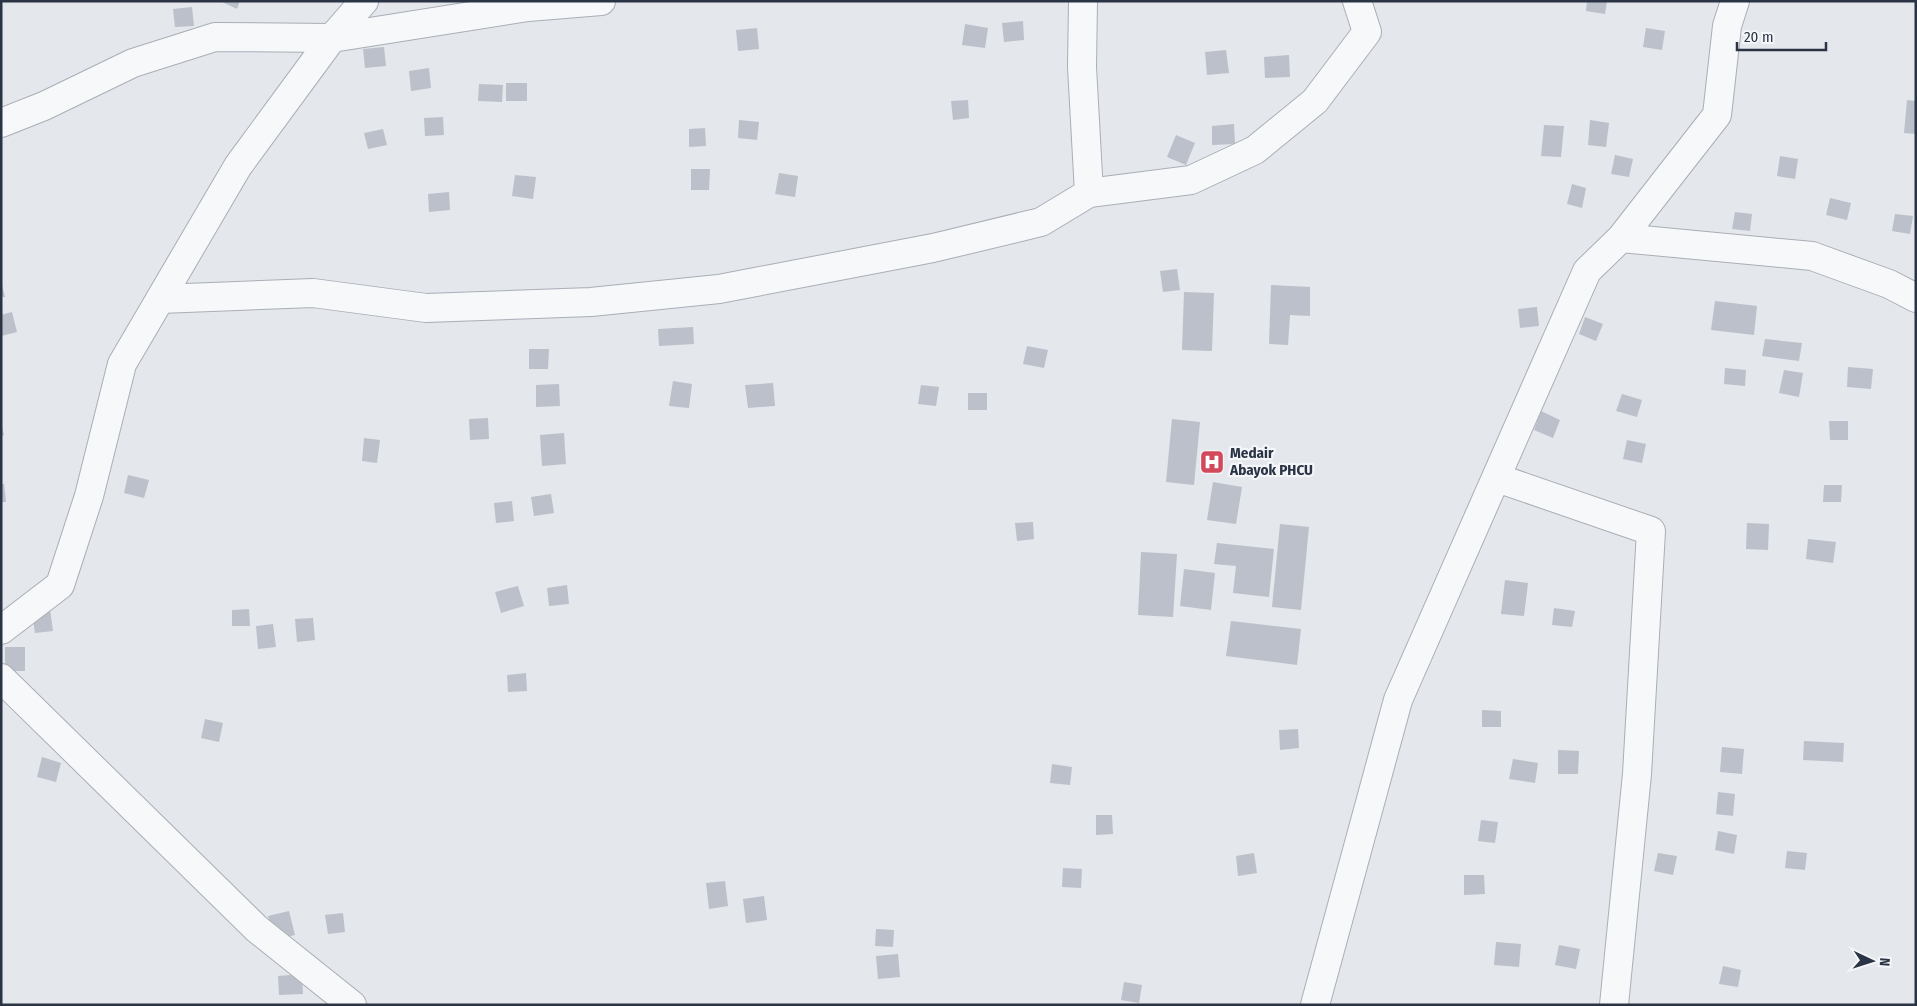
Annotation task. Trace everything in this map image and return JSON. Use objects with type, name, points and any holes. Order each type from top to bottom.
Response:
[{"type":"street","points":[[1,630],[60,584],[89,496],[122,364],[238,166],[332,38],[364,1]]},
{"type":"street","points":[[1,123],[44,106],[133,63],[216,37],[332,38],[528,7],[601,1]]},
{"type":"street","points":[[1082,1],[1082,66],[1089,193]]},
{"type":"street","points":[[160,299],[313,293],[426,308],[591,302],[719,289],[933,248],[1041,222],[1089,193],[1191,180],[1254,150],[1315,101],[1367,32],[1357,1]]},
{"type":"street","points":[[1315,1005],[1398,700],[1587,271],[1621,238],[1717,115],[1727,26],[1735,1]]},
{"type":"street","points":[[1621,238],[1812,256],[1889,284],[1916,298]]},
{"type":"street","points":[[1497,478],[1651,531],[1638,764],[1614,1005]]},
{"type":"street","points":[[1,678],[257,929],[352,1005]]},
{"type":"building","points":[[220,1],[240,1],[237,9]]},
{"type":"building","points":[[1587,1],[1607,1],[1605,14],[1586,11]]},
{"type":"building","points":[[192,7],[194,26],[175,27],[173,9]]},
{"type":"building","points":[[1023,21],[1024,40],[1004,42],[1002,23]]},
{"type":"building","points":[[965,24],[988,28],[985,48],[962,45]]},
{"type":"building","points":[[757,28],[759,49],[738,51],[736,30]]},
{"type":"building","points":[[1646,28],[1665,31],[1662,50],[1643,47]]},
{"type":"building","points":[[384,47],[386,66],[365,68],[363,49]]},
{"type":"building","points":[[1226,50],[1229,73],[1207,75],[1205,52]]},
{"type":"building","points":[[1289,55],[1290,77],[1265,78],[1264,57]]},
{"type":"building","points":[[429,68],[431,88],[411,91],[409,71]]},
{"type":"building","points":[[506,83],[527,83],[527,101],[506,101]]},
{"type":"building","points":[[479,84],[503,85],[502,102],[478,101]]},
{"type":"building","points":[[968,100],[969,118],[953,120],[951,101]]},
{"type":"building","points":[[1907,100],[1916,101],[1916,134],[1904,133]]},
{"type":"building","points":[[443,117],[444,135],[425,136],[424,118]]},
{"type":"building","points":[[739,120],[759,122],[757,140],[738,138]]},
{"type":"building","points":[[1590,120],[1609,123],[1606,147],[1588,145]]},
{"type":"building","points":[[1234,124],[1235,144],[1212,145],[1212,126]]},
{"type":"building","points":[[1544,125],[1564,126],[1561,157],[1541,156]]},
{"type":"building","points":[[705,128],[706,146],[689,147],[689,129]]},
{"type":"building","points":[[383,129],[387,145],[368,149],[364,133]]},
{"type":"building","points":[[1176,135],[1195,143],[1186,165],[1167,157]]},
{"type":"building","points":[[1615,155],[1633,159],[1629,177],[1611,174]]},
{"type":"building","points":[[1780,156],[1798,159],[1795,179],[1777,176]]},
{"type":"building","points":[[691,169],[710,169],[709,190],[691,190]]},
{"type":"building","points":[[779,173],[798,176],[795,197],[775,194]]},
{"type":"building","points":[[515,175],[536,177],[533,199],[512,196]]},
{"type":"building","points":[[1572,184],[1586,188],[1582,208],[1567,204]]},
{"type":"building","points":[[449,192],[450,210],[429,212],[428,194]]},
{"type":"building","points":[[1830,198],[1851,203],[1847,220],[1826,215]]},
{"type":"building","points":[[1735,212],[1752,214],[1750,231],[1732,229]]},
{"type":"building","points":[[1895,214],[1913,216],[1910,234],[1892,231]]},
{"type":"building","points":[[1177,269],[1180,290],[1163,292],[1160,271]]},
{"type":"building","points":[[1,281],[5,297],[1,297]]},
{"type":"building","points":[[1271,285],[1310,287],[1310,316],[1290,315],[1288,345],[1269,344]]},
{"type":"building","points":[[1184,292],[1214,293],[1212,351],[1182,350]]},
{"type":"building","points":[[1715,301],[1757,306],[1754,335],[1711,330]]},
{"type":"building","points":[[1537,307],[1539,326],[1520,328],[1518,309]]},
{"type":"building","points":[[12,312],[17,332],[1,336],[1,315]]},
{"type":"building","points":[[1585,317],[1603,324],[1596,341],[1579,334]]},
{"type":"building","points":[[693,327],[694,344],[659,346],[658,329]]},
{"type":"building","points":[[1765,339],[1802,343],[1799,361],[1762,356]]},
{"type":"building","points":[[1027,346],[1048,350],[1044,368],[1023,364]]},
{"type":"building","points":[[529,349],[549,349],[548,369],[529,369]]},
{"type":"building","points":[[1848,367],[1873,369],[1871,389],[1847,387]]},
{"type":"building","points":[[1725,368],[1746,370],[1745,386],[1724,384]]},
{"type":"building","points":[[1784,370],[1803,373],[1799,397],[1779,393]]},
{"type":"building","points":[[673,381],[692,384],[689,408],[669,406]]},
{"type":"building","points":[[773,383],[775,406],[748,408],[745,385]]},
{"type":"building","points":[[559,384],[560,406],[536,407],[536,385]]},
{"type":"building","points":[[921,385],[939,387],[936,406],[918,404]]},
{"type":"building","points":[[968,393],[987,393],[987,410],[968,410]]},
{"type":"building","points":[[1622,394],[1642,400],[1637,417],[1616,411]]},
{"type":"building","points":[[1541,411],[1560,420],[1553,438],[1534,430]]},
{"type":"building","points":[[488,418],[489,439],[470,440],[469,419]]},
{"type":"building","points":[[1172,419],[1200,422],[1194,485],[1166,482]]},
{"type":"building","points":[[1829,421],[1848,421],[1848,440],[1830,440]]},
{"type":"building","points":[[1,423],[4,435],[1,436]]},
{"type":"building","points":[[564,433],[566,464],[542,466],[540,435]]},
{"type":"building","points":[[364,438],[380,440],[377,463],[362,461]]},
{"type":"building","points":[[1627,440],[1646,444],[1642,463],[1623,459]]},
{"type":"building","points":[[128,475],[149,480],[144,498],[124,493]]},
{"type":"building","points":[[1213,482],[1242,487],[1236,524],[1207,520]]},
{"type":"building","points":[[1,484],[4,484],[6,502],[1,502]]},
{"type":"building","points":[[1824,485],[1842,485],[1841,502],[1823,502]]},
{"type":"building","points":[[551,494],[554,513],[534,516],[531,497]]},
{"type":"building","points":[[512,501],[514,521],[496,523],[494,503]]},
{"type":"building","points":[[1033,522],[1034,539],[1017,541],[1015,523]]},
{"type":"building","points":[[1747,523],[1769,524],[1768,550],[1746,549]]},
{"type":"building","points":[[1280,524],[1309,527],[1301,610],[1272,607]]},
{"type":"building","points":[[1808,539],[1836,542],[1833,563],[1806,559]]},
{"type":"building","points":[[1217,543],[1274,549],[1269,597],[1233,593],[1236,566],[1214,564]]},
{"type":"building","points":[[1141,552],[1177,554],[1173,617],[1138,615]]},
{"type":"building","points":[[1184,569],[1215,573],[1211,610],[1180,606]]},
{"type":"building","points":[[1505,580],[1528,583],[1524,616],[1501,614]]},
{"type":"building","points":[[567,585],[569,604],[549,606],[547,588]]},
{"type":"building","points":[[518,586],[524,606],[501,613],[495,592]]},
{"type":"building","points":[[1554,608],[1575,611],[1572,627],[1552,625]]},
{"type":"building","points":[[50,609],[53,631],[35,633],[32,612]]},
{"type":"building","points":[[249,609],[250,626],[232,626],[232,610]]},
{"type":"building","points":[[313,618],[315,640],[297,642],[295,619]]},
{"type":"building","points":[[1231,621],[1301,629],[1297,665],[1226,656]]},
{"type":"building","points":[[273,624],[276,647],[258,649],[256,626]]},
{"type":"building","points":[[5,647],[25,647],[25,671],[5,671]]},
{"type":"building","points":[[526,673],[527,691],[508,692],[507,675]]},
{"type":"building","points":[[1482,710],[1501,711],[1501,727],[1482,727]]},
{"type":"building","points":[[205,719],[223,723],[219,742],[201,738]]},
{"type":"building","points":[[1298,729],[1299,748],[1280,750],[1279,730]]},
{"type":"building","points":[[1804,741],[1844,743],[1843,762],[1803,760]]},
{"type":"building","points":[[1722,747],[1744,749],[1742,774],[1720,772]]},
{"type":"building","points":[[1558,750],[1579,751],[1578,774],[1558,774]]},
{"type":"building","points":[[42,757],[61,763],[56,782],[37,777]]},
{"type":"building","points":[[1513,759],[1538,763],[1535,783],[1509,779]]},
{"type":"building","points":[[1052,764],[1072,767],[1070,785],[1050,783]]},
{"type":"building","points":[[1718,792],[1735,794],[1733,816],[1716,814]]},
{"type":"building","points":[[1096,815],[1112,815],[1113,834],[1096,835]]},
{"type":"building","points":[[1481,820],[1498,822],[1495,843],[1478,841]]},
{"type":"building","points":[[1718,831],[1737,835],[1734,854],[1715,850]]},
{"type":"building","points":[[1787,851],[1807,853],[1805,870],[1785,868]]},
{"type":"building","points":[[1254,853],[1257,873],[1238,876],[1236,856]]},
{"type":"building","points":[[1658,853],[1677,856],[1673,875],[1654,871]]},
{"type":"building","points":[[1063,868],[1082,869],[1081,888],[1062,887]]},
{"type":"building","points":[[1464,875],[1484,875],[1485,894],[1464,895]]},
{"type":"building","points":[[725,881],[728,906],[709,909],[706,883]]},
{"type":"building","points":[[764,896],[767,920],[746,923],[743,899]]},
{"type":"building","points":[[289,911],[295,935],[274,940],[268,916]]},
{"type":"building","points":[[343,913],[345,932],[328,934],[325,915]]},
{"type":"building","points":[[876,929],[894,930],[893,947],[875,946]]},
{"type":"building","points":[[1496,942],[1521,944],[1519,967],[1494,965]]},
{"type":"building","points":[[1559,945],[1580,949],[1576,969],[1555,965]]},
{"type":"building","points":[[898,954],[900,977],[878,979],[876,956]]},
{"type":"building","points":[[1723,966],[1741,970],[1738,987],[1719,984]]},
{"type":"building","points":[[302,974],[303,994],[279,995],[278,976]]},
{"type":"building","points":[[1124,982],[1142,985],[1139,1003],[1121,1000]]},
{"type":"place","name":"Medair Abayok PHCU","points":[[1212,462]]}]
